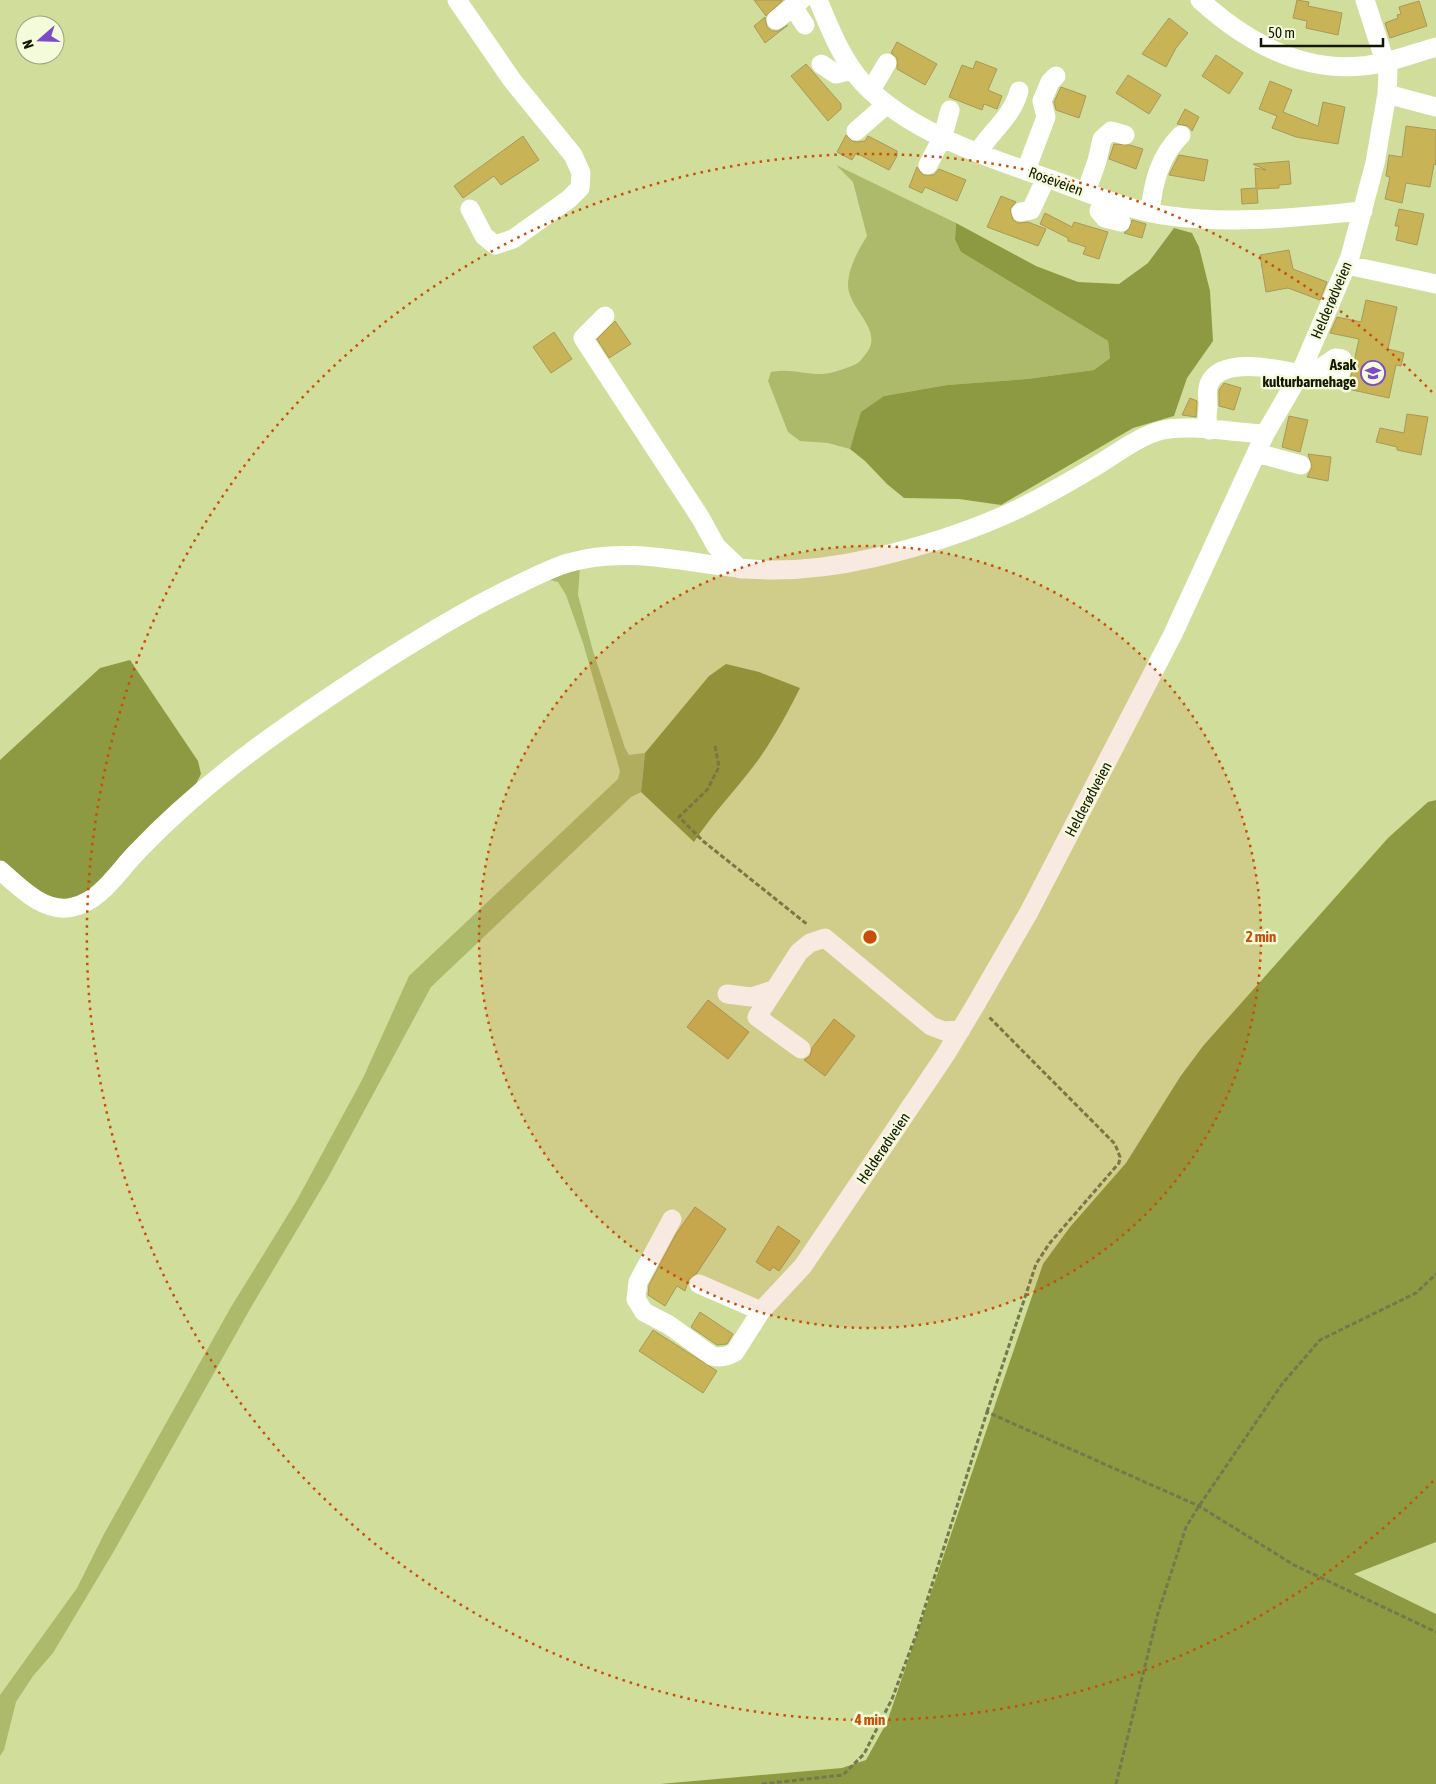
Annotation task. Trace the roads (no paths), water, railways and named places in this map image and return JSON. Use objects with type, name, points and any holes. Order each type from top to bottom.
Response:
[{"type":"street","points":[[457,0],[512,80],[573,155],[581,173],[580,188],[569,199],[513,239],[495,245],[484,236],[470,209]]},
{"type":"street","name":"Roseveien","points":[[818,0],[828,24],[853,70],[871,90],[887,104],[917,124],[978,152],[1104,199],[1150,213],[1218,221],[1258,221],[1363,211]]},
{"type":"street","points":[[1200,0],[1256,43],[1289,57],[1319,64],[1362,66],[1386,62],[1436,47]]},
{"type":"street","name":"Helderødveien","points":[[672,1219],[638,1282],[636,1299],[644,1312],[718,1358],[735,1352],[761,1311],[803,1266],[961,1030],[976,1004],[1033,903],[1169,643],[1266,434],[1304,372],[1347,265],[1375,163],[1390,80],[1386,62],[1365,0]]},
{"type":"street","points":[[776,20],[797,3],[805,25]]},
{"type":"street","points":[[871,90],[887,63]]},
{"type":"street","points":[[821,64],[836,74],[853,70]]},
{"type":"street","points":[[1026,170],[1046,117],[1042,101],[1050,82],[1056,76]]},
{"type":"street","points":[[978,152],[990,134],[1007,116],[1019,91]]},
{"type":"street","points":[[1387,94],[1436,107]]},
{"type":"street","points":[[856,131],[887,104]]},
{"type":"street","points":[[928,166],[943,136],[950,110]]},
{"type":"street","points":[[1086,192],[1098,161],[1102,139],[1110,131],[1125,135]]},
{"type":"street","points":[[1150,213],[1153,188],[1159,168],[1170,147],[1181,135]]},
{"type":"street","points":[[1021,212],[1032,210],[1046,178]]},
{"type":"street","points":[[1104,199],[1100,211],[1105,218],[1121,222]]},
{"type":"street","points":[[1347,265],[1436,284]]},
{"type":"street","points":[[605,316],[583,338],[700,517],[716,546],[740,568]]},
{"type":"street","points":[[1209,430],[1205,416],[1208,404],[1207,393],[1210,383],[1227,368],[1242,367],[1304,372]]},
{"type":"street","points":[[0,870],[23,890],[50,906],[58,909],[86,903],[98,894],[155,833],[194,796],[253,750],[339,690],[466,610],[567,563],[598,557],[652,556],[769,570],[832,566],[872,558],[978,527],[1034,502],[1128,446],[1159,431],[1174,429],[1266,434]]},
{"type":"street","points":[[1257,453],[1301,465]]},
{"type":"street","points":[[800,1049],[757,1017],[799,952],[810,943],[825,938],[931,1026],[944,1031],[961,1030]]},
{"type":"street","points":[[727,994],[751,997],[773,990]]},
{"type":"street","points":[[699,1284],[761,1311]]},
{"type":"place","name":"Asak kulturbarnehage","points":[[1373,373]]}]
